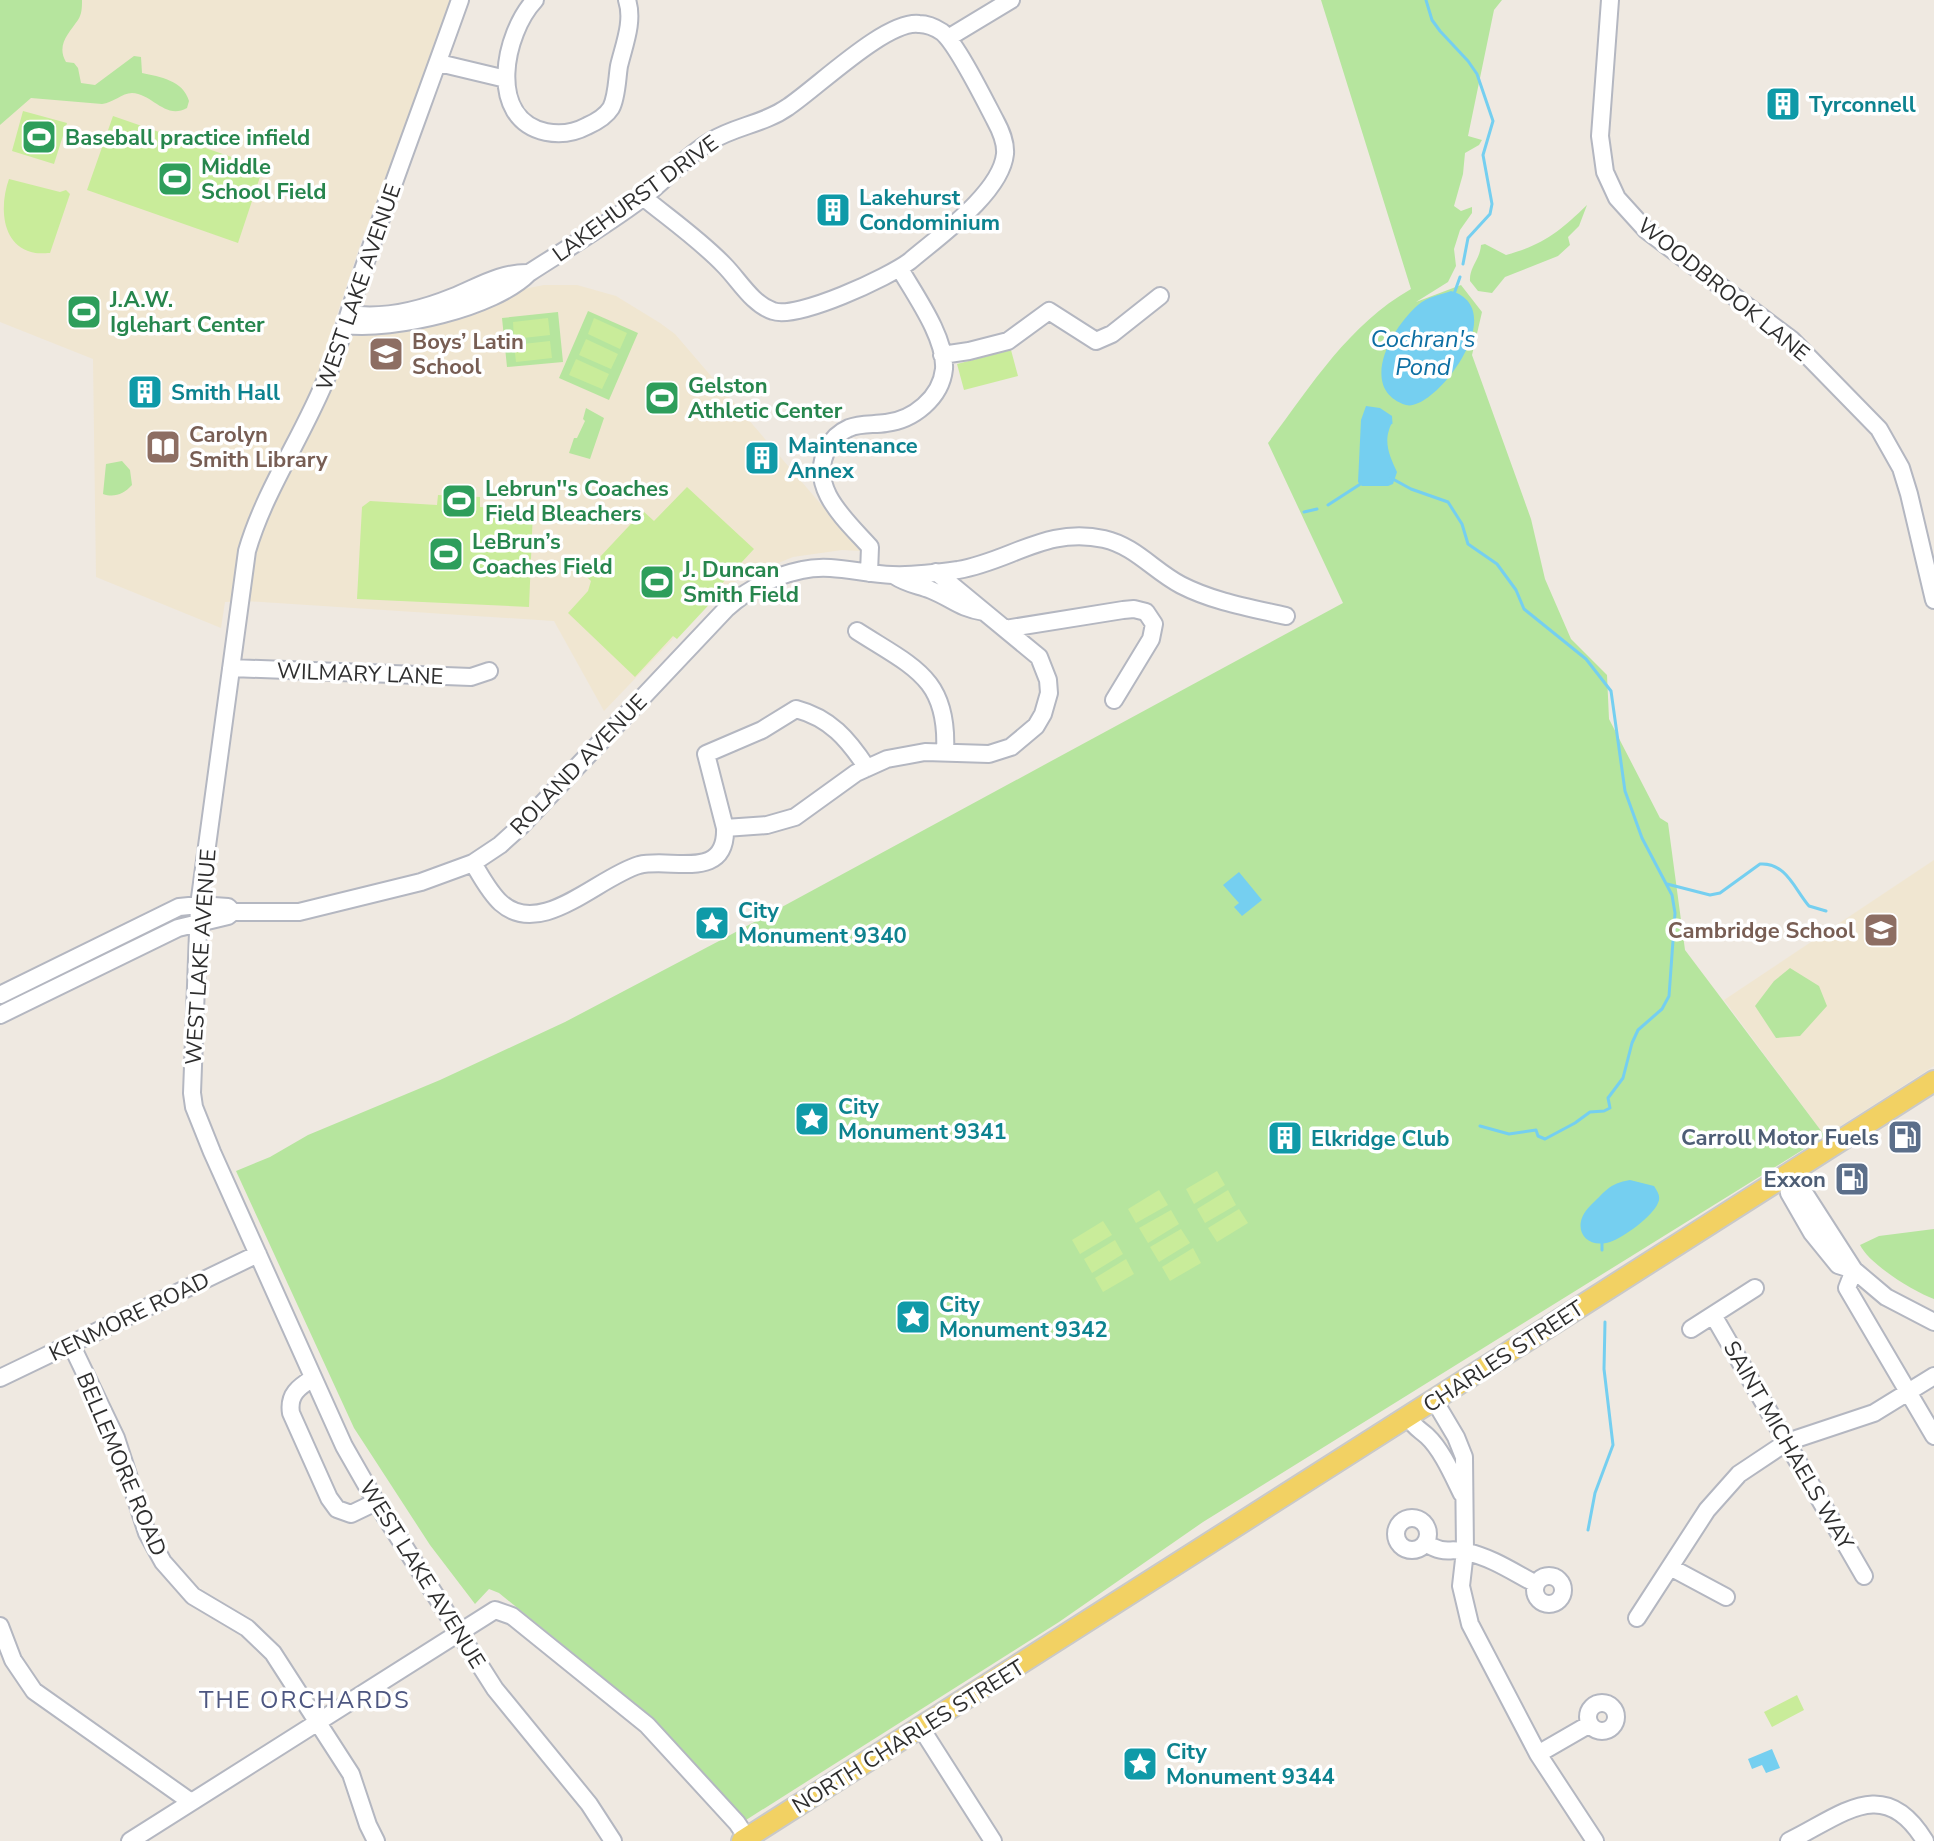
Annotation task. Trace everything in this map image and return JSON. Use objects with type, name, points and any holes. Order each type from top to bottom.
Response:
[{"type":"main road","name":"CHARLES STREET","points":[[1073,1632],[1934,1081]]},
{"type":"main road","name":"NORTH CHARLES STREET","points":[[746,1840],[1073,1632]]},
{"type":"street","name":"WEST LAKE AVENUE","points":[[460,0],[313,413],[256,520],[247,551],[199,913],[191,1067],[194,1107],[313,1378],[376,1502],[506,1704],[589,1804],[613,1841]]},
{"type":"street","points":[[535,0],[512,39],[506,79],[517,114],[530,128],[566,134],[598,120],[612,106],[630,15],[627,0]]},
{"type":"street","points":[[643,197],[723,264],[749,294],[772,311],[792,312],[811,306],[849,293],[900,269],[970,209],[1003,165],[1005,145],[998,125],[948,38],[1011,0]]},
{"type":"street","name":"WOODBROOK LANE","points":[[1610,0],[1600,136],[1605,172],[1617,198],[1646,230],[1792,340],[1867,413],[1901,468],[1926,534],[1934,600]]},
{"type":"street","name":"LAKEHURST DRIVE","points":[[347,320],[383,326],[447,312],[520,282],[643,197],[703,146],[788,108],[891,30],[917,23],[940,31],[948,38]]},
{"type":"street","points":[[439,63],[506,79]]},
{"type":"street","points":[[869,573],[870,547],[833,505],[826,492],[821,467],[830,444],[847,428],[895,422],[911,416],[926,404],[940,381],[944,369],[942,355],[931,322],[900,269]]},
{"type":"street","points":[[942,355],[1008,341],[1049,311],[1096,341],[1112,334],[1160,296]]},
{"type":"street","points":[[894,575],[961,570],[1049,539],[1092,537],[1124,546],[1178,584],[1194,591],[1214,599],[1286,616]]},
{"type":"street","name":"ROLAND AVENUE","points":[[1,993],[179,907],[199,913],[228,907],[233,912],[299,912],[421,882],[473,863],[522,825],[737,599],[769,581],[804,569],[827,568],[894,575]]},
{"type":"street","points":[[725,828],[767,825],[795,817],[867,768],[905,754],[945,752],[974,755],[999,752],[1021,740],[1036,726],[1049,693],[1045,667],[1031,649],[936,572]]},
{"type":"street","points":[[894,575],[907,584],[946,597],[962,608],[985,612]]},
{"type":"street","points":[[1005,629],[1123,610],[1146,612],[1154,624],[1151,639],[1114,700]]},
{"type":"street","points":[[857,631],[906,663],[936,693],[946,718],[945,752]]},
{"type":"street","name":"WILMARY LANE","points":[[231,668],[471,677],[489,671]]},
{"type":"street","points":[[473,863],[503,905],[528,915],[550,911],[640,865],[704,863],[717,855],[725,839],[706,754],[762,730],[796,709],[825,720],[839,731],[867,768]]},
{"type":"street","points":[[1,993],[5,1012],[178,928],[199,913]]},
{"type":"street","points":[[1787,1174],[1800,1186],[1848,1256],[1854,1270],[1886,1297],[1934,1322]]},
{"type":"street","name":"KENMORE ROAD","points":[[0,1378],[258,1254]]},
{"type":"street","points":[[1854,1270],[1847,1288],[1934,1436]]},
{"type":"street","points":[[1691,1329],[1755,1288]]},
{"type":"street","name":"SAINT MICHAELS WAY","points":[[1713,1315],[1864,1576]]},
{"type":"street","name":"BELLEMORE ROAD","points":[[71,1344],[116,1438],[147,1533],[163,1562],[193,1596],[247,1628],[267,1646],[351,1774],[376,1841]]},
{"type":"street","points":[[1637,1618],[1707,1510],[1729,1483],[1751,1464],[1787,1442],[1861,1419],[1909,1394],[1934,1376]]},
{"type":"street","points":[[313,1378],[298,1388],[289,1404],[329,1498],[337,1509],[351,1514],[376,1502]]},
{"type":"street","points":[[1434,1400],[1464,1457],[1465,1551],[1461,1586],[1470,1624],[1538,1754],[1595,1841]]},
{"type":"street","points":[[1408,1417],[1416,1430],[1427,1436],[1464,1499]]},
{"type":"street","points":[[1425,1543],[1443,1552],[1465,1551],[1497,1562],[1536,1584]]},
{"type":"street","points":[[1670,1567],[1726,1597]]},
{"type":"street","points":[[130,1841],[495,1610],[512,1616],[647,1725],[737,1823],[746,1840]]},
{"type":"street","points":[[0,1626],[13,1660],[34,1691],[191,1802]]},
{"type":"street","points":[[1538,1754],[1590,1724]]},
{"type":"street","points":[[921,1728],[993,1841]]},
{"type":"street","points":[[1789,1841],[1844,1811],[1860,1805],[1877,1804],[1900,1811],[1914,1824],[1925,1841]]},
{"type":"shaded area","name":"Boys’ Latin School","points":[[0,0],[452,0],[393,164],[362,239],[329,339],[409,328],[544,285],[577,285],[616,296],[675,334],[861,551],[842,550],[793,557],[742,578],[718,592],[604,711],[554,621],[246,601],[225,602],[221,628],[96,577],[93,359],[0,322]]},
{"type":"shaded area","name":"Cambridge School","points":[[1934,860],[1934,1066],[1825,1136],[1724,1000]]},
{"type":"green space","points":[[0,0],[82,0],[80,15],[62,50],[66,62],[74,63],[78,68],[81,83],[95,85],[134,56],[141,57],[142,73],[163,78],[182,88],[189,101],[187,108],[172,111],[132,93],[102,104],[31,98],[0,125]]},
{"type":"green space","name":"Elkridge Club","points":[[1321,0],[1502,0],[1494,10],[1468,136],[1482,140],[1465,153],[1454,206],[1461,211],[1472,207],[1472,213],[1460,230],[1454,249],[1456,266],[1448,282],[1416,302],[1461,285],[1482,312],[1472,355],[1531,519],[1545,579],[1571,639],[1607,675],[1609,719],[1660,818],[1668,823],[1685,950],[1825,1136],[1203,1522],[1059,1622],[746,1820],[653,1718],[499,1593],[489,1589],[475,1604],[430,1545],[354,1428],[236,1171],[270,1157],[308,1135],[440,1080],[565,1022],[1343,603],[1268,443],[1349,339],[1368,320],[1411,289]]},
{"type":"green space","name":"Baseball practice infield","points":[[23,111],[67,123],[54,164],[12,151]]},
{"type":"green space","name":"Middle School Field","points":[[113,116],[263,168],[238,243],[87,190]]},
{"type":"green space","points":[[9,179],[60,192],[66,190],[70,194],[50,253],[33,253],[21,247],[8,232],[4,200]]},
{"type":"green space","points":[[1587,205],[1579,226],[1568,237],[1570,245],[1558,256],[1505,277],[1492,293],[1478,291],[1470,281],[1481,245],[1485,244],[1506,255],[1530,247],[1568,223]]},
{"type":"green space","points":[[588,311],[638,333],[609,400],[559,378]]},
{"type":"green space","points":[[558,312],[563,362],[507,367],[502,318]]},
{"type":"green space","points":[[548,318],[550,335],[514,339],[513,322]]},
{"type":"green space","points":[[594,318],[627,333],[620,349],[588,334]]},
{"type":"green space","points":[[586,339],[618,354],[611,369],[579,355]]},
{"type":"green space","points":[[550,341],[552,358],[516,362],[514,345]]},
{"type":"green space","points":[[1011,350],[1018,376],[964,390],[957,364]]},
{"type":"green space","points":[[576,359],[609,374],[602,389],[569,375]]},
{"type":"green space","points":[[586,408],[604,418],[590,459],[569,453],[585,421]]},
{"type":"green space","points":[[122,461],[130,470],[132,485],[119,494],[103,494],[106,464]]},
{"type":"green space","name":"J. Duncan Smith Field","points":[[687,487],[754,549],[715,591],[718,595],[677,639],[673,636],[635,677],[568,613],[588,591],[591,581],[584,574],[643,511],[654,521]]},
{"type":"green space","name":"LeBrun’s Coaches Field","points":[[438,495],[480,497],[480,507],[533,510],[529,607],[357,599],[362,507],[370,501],[437,505]]},
{"type":"green space","points":[[1790,968],[1819,986],[1827,1006],[1800,1036],[1776,1038],[1755,1006],[1774,981]]},
{"type":"green space","points":[[1217,1171],[1225,1185],[1194,1204],[1186,1189]]},
{"type":"green space","points":[[1159,1190],[1168,1205],[1136,1223],[1128,1209]]},
{"type":"green space","points":[[1228,1190],[1236,1205],[1205,1223],[1197,1209]]},
{"type":"green space","points":[[1239,1209],[1248,1223],[1217,1242],[1208,1228]]},
{"type":"green space","points":[[1171,1210],[1179,1224],[1148,1243],[1139,1228]]},
{"type":"green space","points":[[1103,1221],[1112,1235],[1080,1254],[1072,1240]]},
{"type":"green space","points":[[1181,1229],[1190,1243],[1159,1262],[1150,1247]]},
{"type":"green space","points":[[1934,1229],[1934,1299],[1893,1276],[1860,1245],[1879,1236]]},
{"type":"green space","points":[[1115,1240],[1123,1254],[1092,1273],[1084,1259]]},
{"type":"green space","points":[[1193,1248],[1201,1263],[1170,1281],[1162,1267]]},
{"type":"green space","points":[[1126,1259],[1134,1274],[1103,1292],[1095,1278]]},
{"type":"green space","points":[[1797,1695],[1804,1710],[1772,1727],[1764,1712]]},
{"type":"water","name":"Cochran's Pond","points":[[1451,291],[1468,301],[1474,318],[1471,337],[1462,358],[1434,393],[1419,403],[1406,405],[1391,397],[1384,386],[1381,372],[1384,357],[1398,328],[1418,305]]},
{"type":"water","points":[[1366,406],[1380,408],[1392,416],[1388,446],[1397,472],[1393,484],[1388,486],[1362,486],[1358,482],[1361,420]]},
{"type":"water","points":[[1239,872],[1262,900],[1242,916],[1234,907],[1239,903],[1223,885]]},
{"type":"water","points":[[1630,1180],[1654,1186],[1659,1197],[1655,1208],[1637,1226],[1616,1240],[1593,1243],[1581,1228],[1584,1214],[1607,1189]]},
{"type":"water","points":[[1772,1749],[1780,1768],[1766,1773],[1762,1765],[1752,1769],[1748,1759]]},
{"type":"waterway","points":[[1426,0],[1432,20],[1477,74],[1493,121],[1483,155],[1492,204],[1490,214],[1468,238],[1463,264]]},
{"type":"waterway","points":[[1454,294],[1460,277]]},
{"type":"waterway","points":[[1391,478],[1448,502],[1462,524],[1468,544],[1497,564],[1516,590],[1524,609],[1586,659],[1611,691],[1625,791],[1642,838],[1672,895],[1675,913],[1669,996],[1662,1009],[1638,1030],[1623,1078],[1608,1098],[1610,1108],[1590,1112],[1545,1139],[1538,1136],[1536,1130],[1509,1134],[1480,1126]]},
{"type":"waterway","points":[[1328,505],[1362,483]]},
{"type":"waterway","points":[[1304,512],[1317,509]]},
{"type":"waterway","points":[[1667,884],[1710,895],[1720,893],[1760,864],[1769,865],[1777,867],[1789,878],[1809,906],[1826,911]]},
{"type":"waterway","points":[[1602,1243],[1602,1250]]},
{"type":"waterway","points":[[1588,1530],[1595,1493],[1613,1445],[1604,1369],[1605,1322]]},
{"type":"place","name":"Tyrconnell","points":[[1783,104]]},
{"type":"place","name":"Baseball practice infield","points":[[39,137]]},
{"type":"place","name":"Middle School Field","points":[[175,179]]},
{"type":"place","name":"Lakehurst Condominium","points":[[833,210]]},
{"type":"place","name":"J.A.W. Iglehart Center","points":[[84,312]]},
{"type":"place","name":"Boys’ Latin School","points":[[386,354]]},
{"type":"place","name":"Smith Hall","points":[[145,392]]},
{"type":"place","name":"Gelston Athletic Center","points":[[662,398]]},
{"type":"place","name":"Carolyn Smith Library","points":[[163,447]]},
{"type":"place","name":"Maintenance Annex","points":[[762,458]]},
{"type":"place","name":"Lebrun''s Coaches Field Bleachers","points":[[459,501]]},
{"type":"place","name":"LeBrun’s Coaches Field","points":[[446,554]]},
{"type":"place","name":"J. Duncan Smith Field","points":[[657,582]]},
{"type":"place","name":"City Monument 9340","points":[[712,923]]},
{"type":"place","name":"Cambridge School","points":[[1881,930]]},
{"type":"place","name":"City Monument 9341","points":[[812,1119]]},
{"type":"place","name":"Carroll Motor Fuels","points":[[1905,1137]]},
{"type":"place","name":"Elkridge Club","points":[[1285,1138]]},
{"type":"place","name":"Exxon","points":[[1852,1179]]},
{"type":"place","name":"City Monument 9342","points":[[913,1317]]},
{"type":"place","name":"City Monument 9344","points":[[1140,1764]]},
{"type":"district","name":"THE ORCHARDS","points":[[305,1700]]}]
